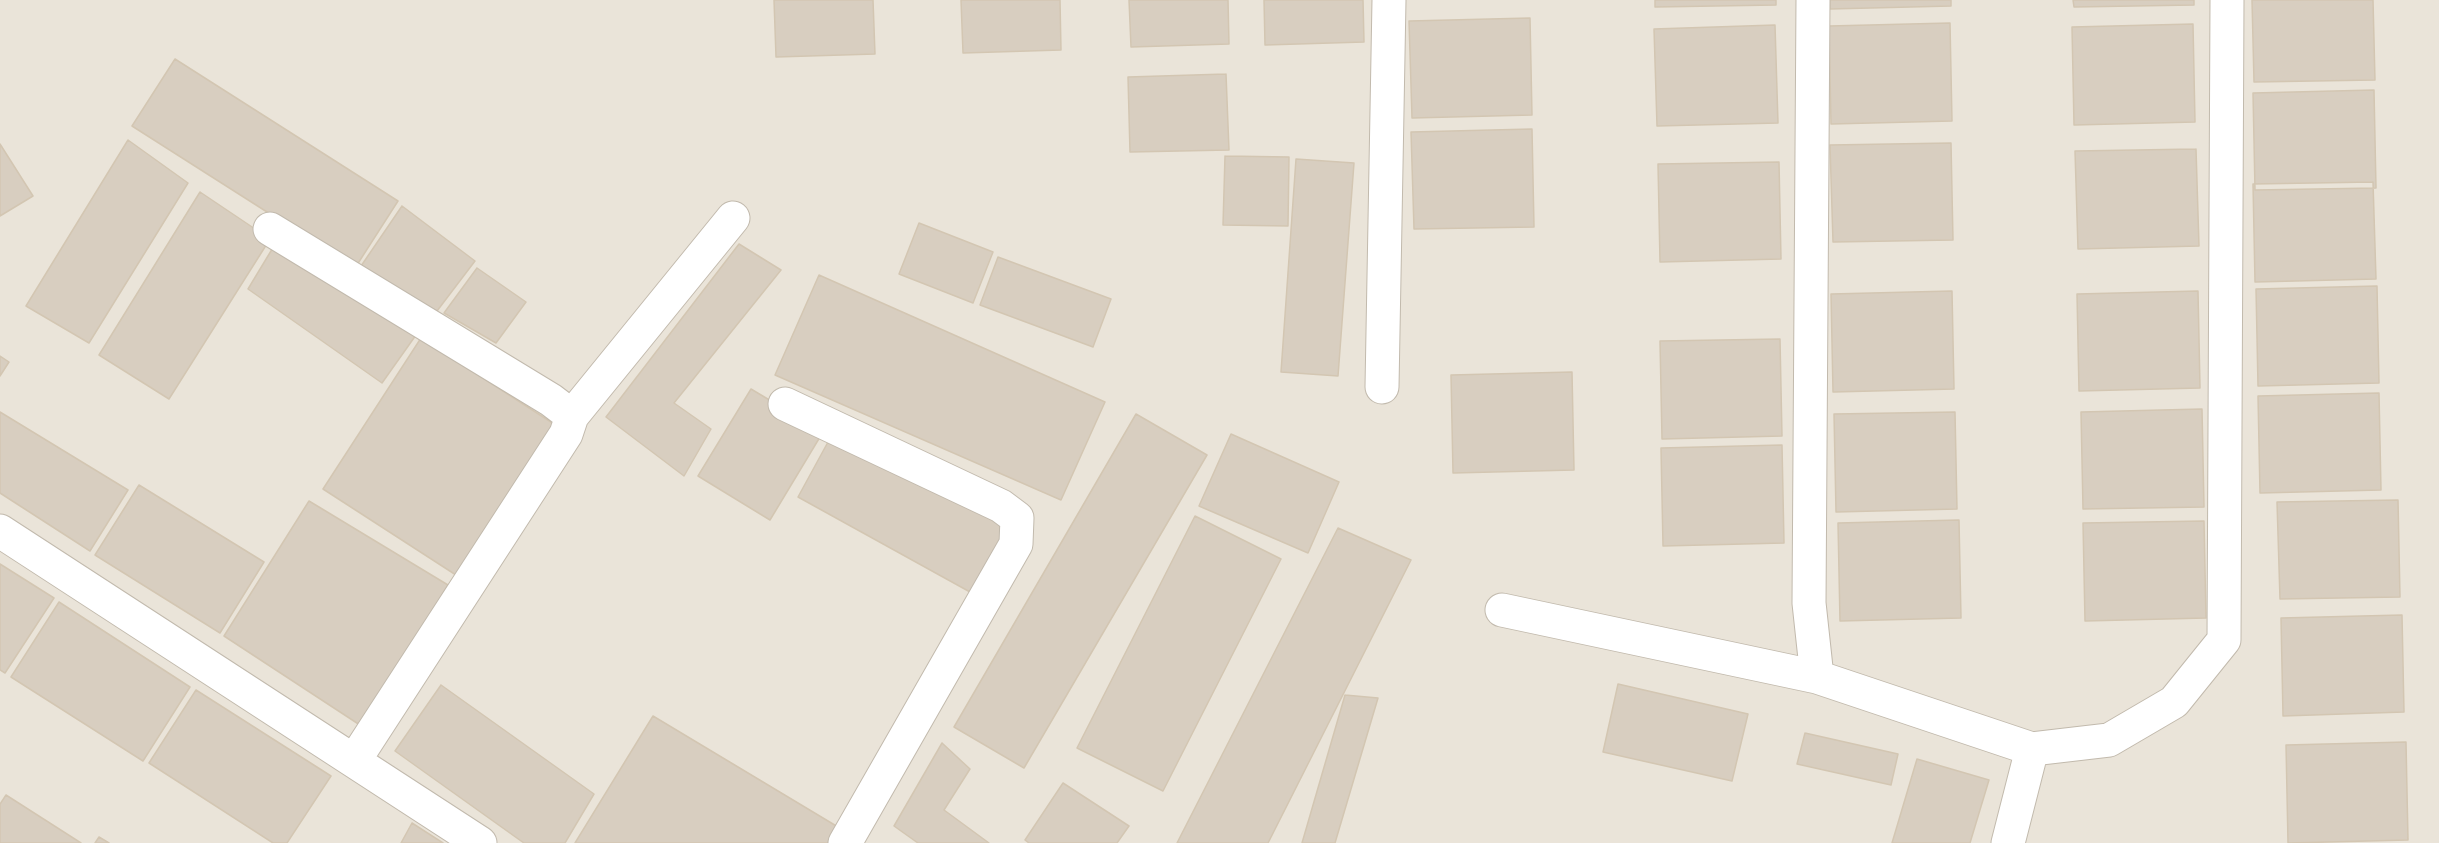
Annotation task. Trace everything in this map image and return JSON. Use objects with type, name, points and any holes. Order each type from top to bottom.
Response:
[{"type":"street","points":[[1382,387],[1389,0]]},
{"type":"street","points":[[1813,0],[1809,603],[1817,677]]},
{"type":"street","points":[[1502,610],[1817,677],[2032,749],[2109,740],[2174,702],[2224,640],[2228,0]]},
{"type":"street","points":[[354,761],[566,434],[572,416],[733,218]]},
{"type":"street","points":[[270,229],[551,400],[572,416]]},
{"type":"street","points":[[785,404],[1001,506],[1017,518],[1016,544],[845,843]]},
{"type":"street","points":[[0,531],[480,843]]},
{"type":"street","points":[[2008,843],[2032,749]]},
{"type":"shaded area","points":[[0,0],[2439,0],[2439,843],[0,843]]},
{"type":"building","points":[[774,0],[873,0],[875,54],[776,57]]},
{"type":"building","points":[[961,0],[1060,0],[1061,50],[963,53]]},
{"type":"building","points":[[1129,0],[1228,0],[1229,44],[1131,47]]},
{"type":"building","points":[[1264,0],[1363,0],[1364,42],[1265,45]]},
{"type":"building","points":[[1655,0],[1776,0],[1776,5],[1655,7]]},
{"type":"building","points":[[1830,0],[1951,0],[1951,6],[1830,9]]},
{"type":"building","points":[[2073,0],[2194,0],[2194,5],[2074,7]]},
{"type":"building","points":[[2252,0],[2373,0],[2375,80],[2254,82]]},
{"type":"building","points":[[1530,18],[1532,115],[1412,118],[1409,21]]},
{"type":"building","points":[[1950,23],[1952,121],[1831,124],[1829,26]]},
{"type":"building","points":[[2193,24],[2195,122],[2074,125],[2072,27]]},
{"type":"building","points":[[1775,25],[1778,123],[1657,126],[1654,29]]},
{"type":"building","points":[[175,59],[398,201],[355,268],[132,126]]},
{"type":"building","points":[[1226,74],[1229,150],[1130,152],[1128,77]]},
{"type":"building","points":[[2374,90],[2376,188],[2255,190],[2253,93]]},
{"type":"building","points":[[1532,129],[1534,227],[1414,229],[1411,132]]},
{"type":"building","points":[[128,140],[188,183],[89,343],[26,306]]},
{"type":"building","points":[[1951,143],[1953,240],[1833,242],[1830,145]]},
{"type":"building","points":[[0,144],[33,196],[0,216]]},
{"type":"building","points":[[2196,149],[2199,246],[2078,249],[2075,151]]},
{"type":"building","points":[[1225,156],[1289,157],[1288,226],[1223,225]]},
{"type":"building","points":[[1296,159],[1354,163],[1338,376],[1281,372]]},
{"type":"building","points":[[1779,162],[1781,259],[1660,262],[1658,164]]},
{"type":"building","points":[[2373,182],[2376,279],[2255,282],[2253,184]]},
{"type":"building","points":[[200,192],[270,239],[169,399],[99,355]]},
{"type":"building","points":[[402,206],[475,261],[437,311],[359,269]]},
{"type":"building","points":[[919,223],[993,252],[973,303],[899,274]]},
{"type":"building","points":[[277,241],[416,335],[382,383],[248,289]]},
{"type":"building","points":[[739,244],[781,270],[674,403],[711,429],[684,476],[606,417]]},
{"type":"building","points":[[998,257],[1111,299],[1093,347],[980,305]]},
{"type":"building","points":[[477,268],[526,302],[496,343],[444,313]]},
{"type":"building","points":[[819,275],[1105,402],[1061,500],[775,375]]},
{"type":"building","points":[[2377,286],[2379,383],[2258,386],[2256,289]]},
{"type":"building","points":[[1952,291],[1954,389],[1833,392],[1831,294]]},
{"type":"building","points":[[2198,291],[2200,388],[2079,391],[2077,294]]},
{"type":"building","points":[[421,338],[554,424],[456,575],[323,489]]},
{"type":"building","points":[[1780,339],[1782,436],[1662,439],[1660,341]]},
{"type":"building","points":[[0,356],[9,362],[0,376]]},
{"type":"building","points":[[1572,372],[1574,470],[1453,473],[1451,375]]},
{"type":"building","points":[[751,389],[823,432],[770,520],[698,476]]},
{"type":"building","points":[[2379,393],[2381,490],[2260,493],[2258,396]]},
{"type":"building","points":[[2202,409],[2204,507],[2083,509],[2081,412]]},
{"type":"building","points":[[0,412],[128,490],[90,551],[0,493]]},
{"type":"building","points":[[1955,412],[1957,509],[1836,512],[1834,414]]},
{"type":"building","points":[[1136,414],[1207,455],[1024,768],[954,727]]},
{"type":"building","points":[[834,431],[1026,538],[990,603],[798,497]]},
{"type":"building","points":[[1231,434],[1339,482],[1308,553],[1199,506]]},
{"type":"building","points":[[1782,445],[1784,543],[1663,546],[1661,448]]},
{"type":"building","points":[[139,485],[264,562],[220,633],[95,555]]},
{"type":"building","points":[[2398,500],[2400,597],[2280,599],[2277,502]]},
{"type":"building","points":[[309,501],[448,585],[363,727],[224,636]]},
{"type":"building","points":[[1195,516],[1281,559],[1163,791],[1077,748]]},
{"type":"building","points":[[1959,520],[1961,618],[1840,621],[1838,523]]},
{"type":"building","points":[[2204,521],[2206,618],[2085,621],[2083,523]]},
{"type":"building","points":[[1338,528],[1411,560],[1268,843],[1177,843]]},
{"type":"building","points":[[0,564],[54,598],[5,673],[0,670]]},
{"type":"building","points":[[59,602],[190,687],[143,761],[11,677]]},
{"type":"building","points":[[2402,615],[2404,712],[2283,716],[2281,618]]},
{"type":"building","points":[[1618,684],[1748,714],[1732,781],[1603,752]]},
{"type":"building","points":[[441,685],[594,794],[565,843],[524,843],[395,751]]},
{"type":"building","points":[[196,690],[331,776],[287,843],[273,843],[149,763]]},
{"type":"building","points":[[1345,695],[1378,698],[1335,843],[1302,843]]},
{"type":"building","points":[[653,716],[838,827],[828,843],[575,843]]},
{"type":"building","points":[[1805,733],[1898,754],[1891,785],[1797,764]]},
{"type":"building","points":[[2406,742],[2408,840],[2288,843],[2286,745]]},
{"type":"building","points":[[942,743],[970,769],[944,810],[989,843],[918,843],[894,826]]},
{"type":"building","points":[[1917,759],[1989,780],[1970,843],[1892,843]]},
{"type":"building","points":[[1063,783],[1129,826],[1117,843],[1029,843],[1025,840]]},
{"type":"building","points":[[6,795],[81,843],[0,843],[0,804]]},
{"type":"building","points":[[412,823],[443,843],[401,843]]},
{"type":"building","points":[[99,837],[109,843],[95,843]]}]
